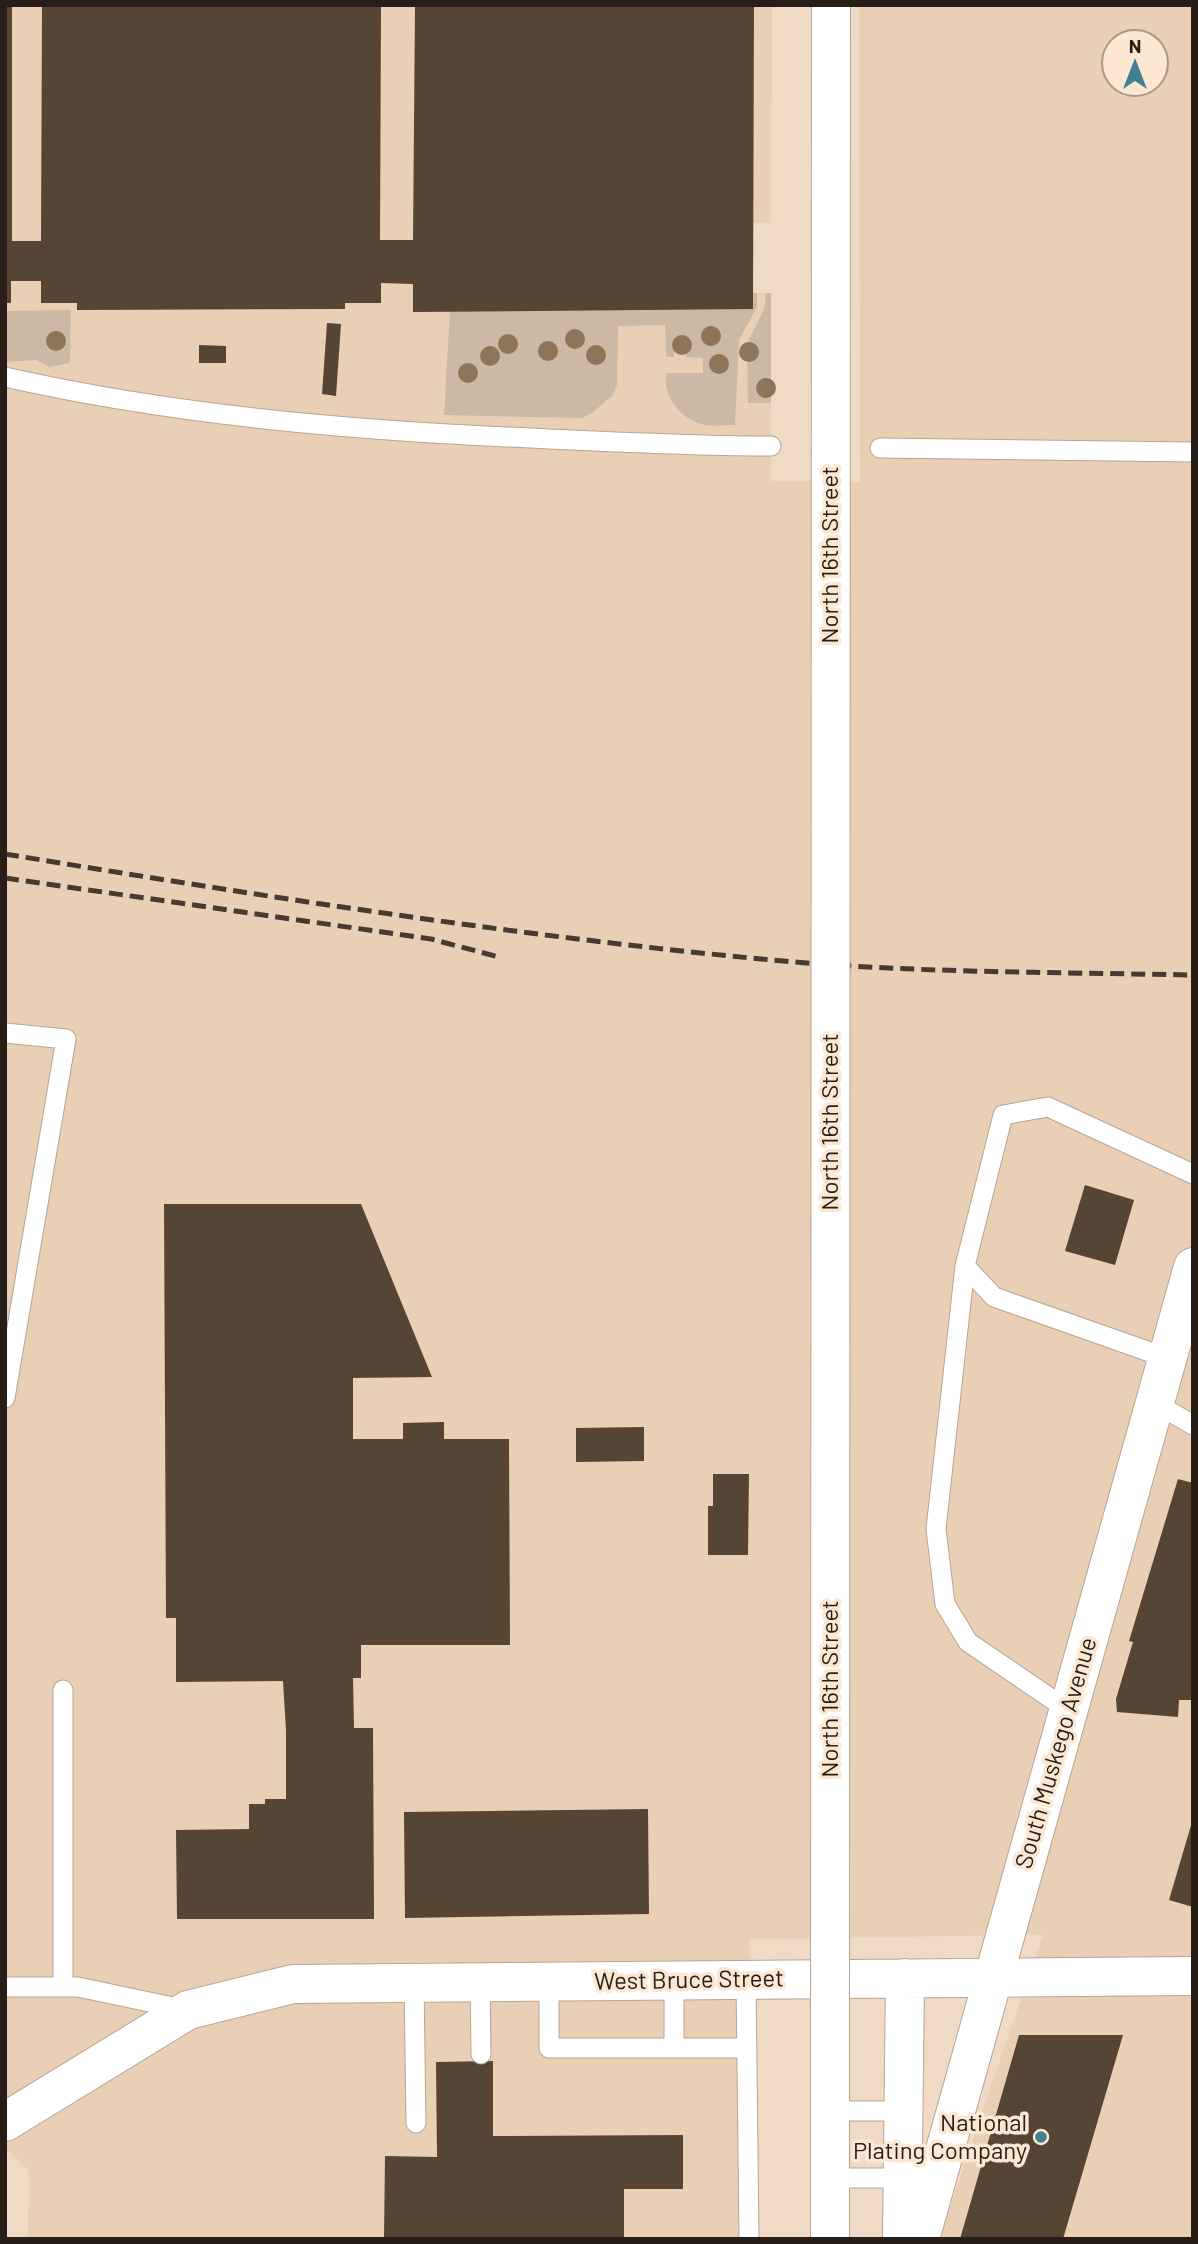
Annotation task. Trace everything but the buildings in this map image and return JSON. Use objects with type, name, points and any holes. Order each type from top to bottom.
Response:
[{"type":"street","name":"North 16th Street","points":[[829,2236],[831,5]]},
{"type":"street","name":"South Muskego Avenue","points":[[919,2239],[1193,1267]]},
{"type":"street","name":"West Bruce Street","points":[[5,2122],[188,2010],[293,1984],[1193,1976]]},
{"type":"street","points":[[902,2239],[905,1978]]},
{"type":"lane","points":[[5,377],[203,412],[307,423],[520,438],[771,446]]},
{"type":"lane","points":[[880,447],[1193,452]]},
{"type":"lane","points":[[5,1033],[66,1039],[5,1398]]},
{"type":"lane","points":[[1068,1710],[968,1642],[945,1604],[936,1529],[965,1266],[1003,1115],[1048,1107],[1193,1174]]},
{"type":"lane","points":[[965,1266],[994,1297],[1167,1358]]},
{"type":"lane","points":[[1155,1403],[1193,1425]]},
{"type":"lane","points":[[63,1690],[63,1987]]},
{"type":"lane","points":[[746,1979],[749,2239]]},
{"type":"lane","points":[[674,1980],[674,2048]]},
{"type":"lane","points":[[549,1981],[549,2048],[747,2048]]},
{"type":"lane","points":[[414,1982],[416,2123]]},
{"type":"lane","points":[[480,1982],[481,2054]]},
{"type":"lane","points":[[5,1987],[78,1987],[188,2010]]},
{"type":"lane","points":[[834,2111],[903,2111]]},
{"type":"lane","points":[[838,2178],[902,2178]]},
{"type":"shaded area","points":[[5,5],[772,5],[771,223],[753,223],[753,293],[771,293],[771,481],[860,482],[859,5],[1193,5],[1193,2239],[939,2239],[1043,1935],[749,1939],[757,2239],[28,2239],[29,2171],[5,2148]]},
{"type":"shaded area","points":[[757,293],[757,307],[739,340],[735,425],[701,424],[686,417],[674,404],[667,389],[666,373],[703,373],[703,358],[686,357],[686,348],[674,348],[674,357],[666,357],[665,325],[618,326],[617,385],[612,396],[582,418],[444,415],[450,311]]},
{"type":"shaded area","points":[[766,293],[771,293],[771,403],[748,403],[747,344],[764,309]]},
{"type":"shaded area","points":[[71,310],[70,363],[49,367],[36,360],[5,362],[5,311]]},
{"type":"railway","points":[[5,854],[477,926],[761,959],[923,969],[1193,975]]},
{"type":"railway","points":[[5,878],[431,939],[499,957]]},
{"type":"place","name":"National Plating Company","points":[[1041,2137]]}]
